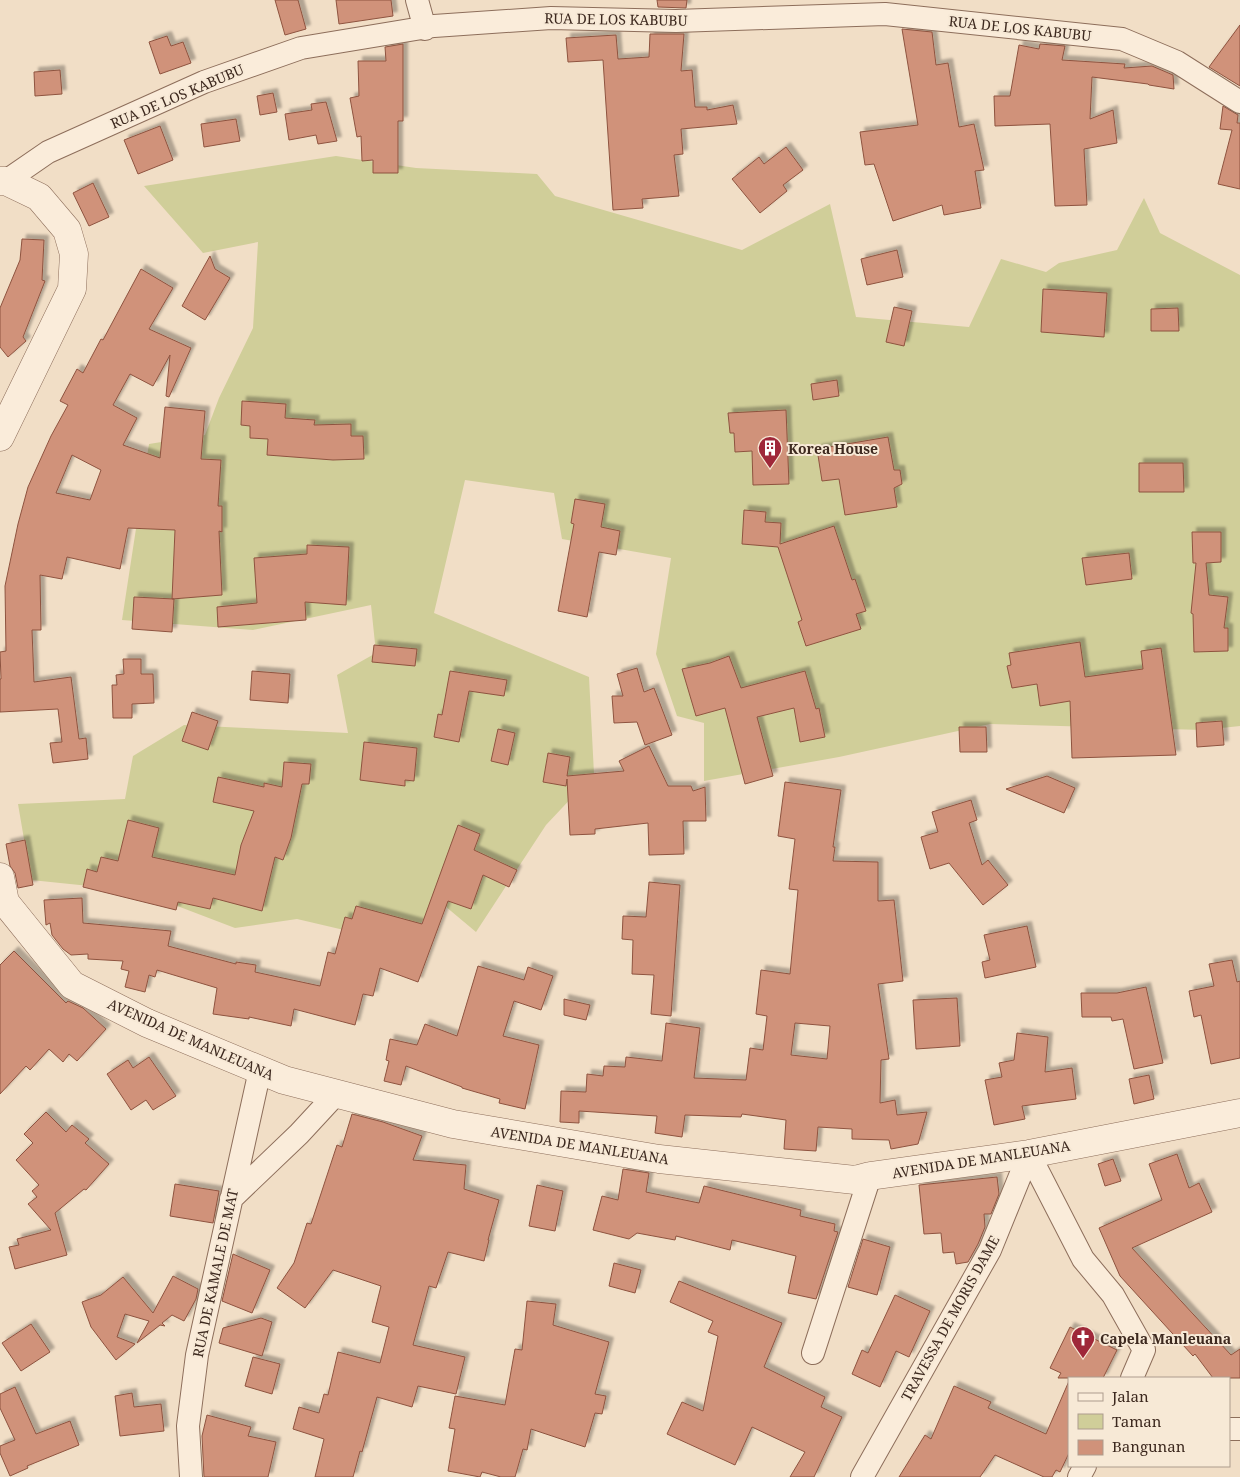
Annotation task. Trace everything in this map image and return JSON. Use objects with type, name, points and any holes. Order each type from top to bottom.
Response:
[{"type":"street","points":[[417,0],[425,29]]},
{"type":"street","name":"RUA DE LOS KABUBU","points":[[3,181],[48,152],[204,82],[301,48],[434,26],[551,18],[676,21],[885,14],[1122,39],[1177,62],[1240,102]]},
{"type":"street","points":[[0,437],[72,289],[74,254],[67,230],[39,196],[3,181]]},
{"type":"street","name":"AVENIDA DE MANLEUANA","points":[[0,876],[5,902],[72,985],[147,1023],[284,1080],[453,1124],[659,1159],[855,1180],[870,1176],[1029,1154],[1240,1112]]},
{"type":"street","name":"RUA DE KAMALE DE MAT","points":[[191,1477],[188,1426],[197,1356],[260,1070]]},
{"type":"street","points":[[231,1199],[299,1134],[336,1094]]},
{"type":"street","points":[[1029,1154],[1083,1259],[1114,1295],[1144,1350],[1138,1375]]},
{"type":"street","name":"TRAVESSA DE MORIS DAME","points":[[862,1477],[990,1250],[1029,1154]]},
{"type":"street","points":[[813,1353],[870,1176]]},
{"type":"green space","points":[[336,156],[416,168],[537,174],[555,196],[742,250],[830,204],[856,317],[969,327],[1001,259],[1046,272],[1059,263],[1117,250],[1144,198],[1160,233],[1240,275],[1240,726],[1203,730],[990,724],[839,757],[704,781],[704,723],[677,716],[656,654],[671,558],[562,539],[554,493],[465,480],[434,613],[589,677],[594,774],[546,825],[476,932],[439,901],[404,944],[297,919],[235,928],[138,891],[31,880],[18,804],[125,799],[133,756],[184,725],[348,733],[337,675],[376,653],[371,605],[253,630],[122,620],[149,444],[205,435],[219,398],[253,328],[258,242],[203,253],[144,186]]},
{"type":"building","points":[[275,0],[298,0],[306,29],[285,35]]},
{"type":"building","points":[[336,0],[391,0],[393,16],[339,24]]},
{"type":"building","points":[[657,0],[687,0],[686,8],[658,7]]},
{"type":"building","points":[[1240,25],[1240,86],[1209,67]]},
{"type":"building","points":[[902,29],[932,32],[936,65],[948,63],[959,127],[974,124],[984,170],[975,171],[981,208],[944,215],[942,205],[893,221],[874,164],[865,165],[860,132],[918,125]]},
{"type":"building","points":[[650,34],[684,34],[681,71],[692,70],[695,107],[707,107],[707,110],[733,105],[737,124],[681,129],[683,154],[674,155],[679,196],[642,199],[643,208],[613,210],[603,60],[568,62],[566,38],[616,35],[618,59],[649,57]]},
{"type":"building","points":[[167,36],[171,46],[183,42],[191,63],[160,74],[149,42]]},
{"type":"building","points":[[403,44],[403,121],[398,121],[398,173],[373,173],[373,160],[362,161],[361,136],[357,137],[350,98],[359,96],[358,61],[386,61],[385,47]]},
{"type":"building","points":[[1040,44],[1065,46],[1062,60],[1125,64],[1124,68],[1152,66],[1173,75],[1174,89],[1092,77],[1090,119],[1113,110],[1117,143],[1084,149],[1087,205],[1055,206],[1050,124],[995,126],[994,96],[1010,96],[1019,45],[1039,49]]},
{"type":"building","points":[[60,70],[62,94],[35,96],[34,72]]},
{"type":"building","points":[[273,93],[277,112],[260,115],[257,96]]},
{"type":"building","points":[[326,102],[337,141],[318,144],[316,135],[289,140],[285,114],[312,110],[311,104]]},
{"type":"building","points":[[1223,106],[1238,115],[1237,123],[1240,123],[1240,189],[1218,184],[1232,130],[1220,129]]},
{"type":"building","points":[[236,119],[240,141],[204,147],[201,124]]},
{"type":"building","points":[[160,126],[173,160],[138,174],[124,140]]},
{"type":"building","points":[[786,147],[803,170],[783,185],[787,191],[760,213],[732,179],[759,157],[764,164]]},
{"type":"building","points":[[93,183],[109,217],[89,226],[73,193]]},
{"type":"building","points":[[22,239],[44,240],[42,280],[45,281],[23,337],[26,341],[8,357],[0,347],[0,308],[20,260]]},
{"type":"building","points":[[897,250],[903,277],[867,285],[861,259]]},
{"type":"building","points":[[210,256],[215,269],[230,278],[205,320],[182,306]]},
{"type":"building","points":[[141,269],[173,288],[149,329],[191,348],[169,397],[166,396],[170,355],[153,386],[130,374],[113,405],[137,418],[123,445],[160,458],[165,407],[205,411],[201,459],[221,460],[218,506],[222,506],[222,532],[219,531],[222,595],[172,599],[175,530],[128,528],[120,569],[67,557],[62,579],[40,575],[41,630],[32,630],[34,682],[71,677],[79,739],[86,738],[88,759],[53,763],[50,743],[62,742],[58,709],[0,712],[0,652],[6,651],[5,586],[28,487],[51,436],[68,405],[60,401],[77,369],[83,373],[101,339],[103,340]],"holes":[[[72,455],[101,470],[90,500],[56,493]]]},
{"type":"building","points":[[1043,289],[1107,293],[1104,337],[1041,332]]},
{"type":"building","points":[[894,307],[912,311],[904,346],[886,342]]},
{"type":"building","points":[[1178,308],[1179,331],[1151,331],[1151,309]]},
{"type":"building","points":[[837,380],[839,396],[813,400],[811,384]]},
{"type":"building","points":[[242,401],[286,404],[285,418],[315,420],[314,425],[351,424],[351,436],[363,436],[364,459],[333,460],[267,455],[268,439],[250,438],[250,426],[241,425]]},
{"type":"building","points":[[786,410],[789,484],[753,485],[752,451],[735,452],[734,433],[730,433],[728,413]]},
{"type":"building","points":[[888,437],[894,470],[900,470],[902,484],[894,488],[897,507],[845,515],[839,479],[822,481],[817,449]]},
{"type":"building","points":[[1139,463],[1183,463],[1184,492],[1139,492]]},
{"type":"building","points":[[575,499],[605,504],[601,527],[620,531],[616,555],[599,552],[587,617],[558,611],[574,524],[571,523]]},
{"type":"building","points":[[744,510],[766,512],[765,522],[781,523],[780,544],[834,526],[852,580],[855,579],[866,611],[856,614],[861,629],[806,646],[798,622],[802,620],[778,547],[742,544]]},
{"type":"building","points":[[1192,532],[1221,532],[1221,562],[1206,563],[1209,595],[1228,597],[1224,628],[1228,628],[1228,651],[1194,652],[1193,614],[1191,613],[1196,563],[1193,563]]},
{"type":"building","points":[[307,545],[349,547],[346,605],[305,602],[306,620],[218,627],[217,607],[257,603],[254,558],[307,554]]},
{"type":"building","points":[[1129,553],[1132,579],[1086,585],[1082,558]]},
{"type":"building","points":[[134,597],[174,599],[172,632],[132,629]]},
{"type":"building","points":[[1080,642],[1085,677],[1143,669],[1141,651],[1161,648],[1176,755],[1072,758],[1070,701],[1040,706],[1037,684],[1012,688],[1007,666],[1011,665],[1009,653]]},
{"type":"building","points":[[374,645],[417,649],[415,666],[372,662]]},
{"type":"building","points":[[729,656],[741,688],[805,671],[816,709],[819,708],[825,737],[800,742],[794,708],[757,717],[773,776],[745,784],[725,708],[696,716],[682,669],[710,663]]},
{"type":"building","points":[[123,659],[141,659],[141,674],[153,674],[154,703],[132,704],[132,718],[113,718],[112,685],[117,685],[116,675],[124,674]]},
{"type":"building","points":[[637,668],[644,692],[654,688],[672,735],[645,745],[637,722],[614,723],[612,696],[623,696],[617,674]]},
{"type":"building","points":[[252,671],[290,674],[288,703],[250,700]]},
{"type":"building","points":[[450,671],[507,680],[504,696],[469,691],[459,742],[434,737],[438,714],[442,715]]},
{"type":"building","points":[[192,712],[218,721],[208,750],[182,741]]},
{"type":"building","points":[[1222,721],[1224,745],[1197,747],[1196,723]]},
{"type":"building","points":[[959,727],[986,727],[987,752],[960,752]]},
{"type":"building","points":[[498,729],[515,733],[508,765],[491,761]]},
{"type":"building","points":[[364,742],[417,748],[414,781],[405,780],[405,786],[360,780]]},
{"type":"building","points":[[649,746],[668,786],[691,786],[693,791],[705,787],[706,821],[683,821],[684,854],[649,855],[648,823],[595,829],[595,834],[570,835],[567,779],[566,786],[543,782],[548,753],[570,757],[567,776],[624,771],[619,761]]},
{"type":"building","points":[[284,762],[311,764],[309,784],[302,784],[291,838],[283,860],[275,857],[262,911],[213,898],[210,909],[178,902],[176,910],[83,887],[87,869],[97,872],[101,857],[118,861],[128,820],[159,828],[152,857],[235,875],[241,845],[254,811],[213,802],[218,777],[264,787],[264,783],[282,787]]},
{"type":"building","points":[[1047,776],[1075,788],[1064,813],[1006,789]]},
{"type":"building","points":[[785,782],[841,790],[833,847],[835,847],[833,861],[878,862],[878,901],[894,900],[903,981],[878,984],[889,1059],[881,1060],[880,1103],[895,1100],[897,1115],[927,1112],[918,1144],[891,1149],[889,1140],[852,1139],[852,1129],[818,1127],[816,1151],[784,1149],[786,1120],[742,1114],[741,1117],[685,1115],[682,1137],[655,1133],[657,1116],[579,1111],[579,1123],[560,1122],[561,1091],[586,1092],[587,1074],[603,1076],[604,1066],[625,1067],[626,1057],[662,1061],[666,1023],[700,1028],[694,1078],[746,1080],[750,1048],[763,1050],[767,1016],[756,1014],[761,970],[790,974],[798,890],[789,889],[795,839],[778,836]],"holes":[[[795,1023],[830,1026],[827,1059],[791,1055]]]},
{"type":"building","points":[[971,800],[977,820],[969,823],[982,865],[988,860],[1008,885],[983,905],[949,863],[930,869],[921,837],[938,832],[932,812]]},
{"type":"building","points":[[458,825],[480,834],[474,850],[517,870],[509,887],[483,875],[471,909],[448,901],[418,982],[380,968],[373,996],[363,994],[355,1025],[294,1009],[291,1026],[249,1017],[249,1019],[213,1014],[217,988],[157,970],[155,977],[149,975],[145,992],[125,987],[129,971],[121,969],[123,961],[88,959],[88,954],[71,955],[63,949],[52,935],[50,923],[46,925],[44,900],[82,898],[83,923],[171,931],[168,946],[236,964],[236,962],[256,965],[255,972],[320,986],[328,952],[335,954],[345,917],[352,919],[356,906],[422,924]]},
{"type":"building","points":[[25,840],[33,885],[18,888],[15,873],[10,866],[6,844]]},
{"type":"building","points":[[649,882],[680,885],[671,1016],[651,1014],[654,975],[632,974],[633,940],[622,939],[623,916],[646,917]]},
{"type":"building","points":[[1027,926],[1036,967],[985,978],[982,962],[990,960],[984,935]]},
{"type":"building","points":[[14,951],[66,1003],[68,1001],[83,1008],[106,1029],[77,1061],[69,1054],[63,1062],[49,1049],[30,1070],[26,1066],[0,1094],[0,965]]},
{"type":"building","points":[[1232,960],[1237,982],[1240,981],[1240,1058],[1211,1064],[1201,1015],[1194,1017],[1189,991],[1214,986],[1209,964]]},
{"type":"building","points":[[478,966],[524,980],[528,967],[553,976],[541,1010],[514,1001],[503,1036],[539,1045],[525,1109],[499,1103],[500,1099],[462,1088],[406,1066],[401,1085],[384,1081],[389,1061],[386,1060],[390,1039],[417,1045],[425,1024],[457,1036]]},
{"type":"building","points":[[1146,987],[1163,1063],[1134,1069],[1123,1019],[1112,1021],[1111,1017],[1082,1017],[1081,993],[1117,993]]},
{"type":"building","points":[[957,998],[960,1046],[916,1049],[913,1000]]},
{"type":"building","points":[[564,999],[590,1005],[586,1020],[564,1015]]},
{"type":"building","points":[[1017,1033],[1048,1037],[1045,1072],[1072,1068],[1076,1099],[1022,1106],[1025,1119],[994,1125],[985,1080],[1002,1077],[999,1063],[1014,1060]]},
{"type":"building","points":[[149,1057],[176,1096],[153,1110],[146,1100],[131,1110],[107,1074],[128,1060],[133,1068]]},
{"type":"building","points":[[1149,1075],[1154,1099],[1134,1104],[1129,1079]]},
{"type":"building","points":[[46,1112],[66,1132],[72,1125],[89,1139],[85,1143],[109,1164],[86,1190],[84,1189],[55,1213],[67,1255],[15,1269],[9,1247],[19,1245],[17,1239],[51,1230],[28,1204],[37,1197],[32,1191],[39,1185],[16,1160],[33,1143],[24,1134]]},
{"type":"building","points":[[352,1114],[383,1122],[422,1136],[413,1160],[466,1165],[464,1189],[499,1200],[484,1261],[448,1252],[436,1288],[429,1286],[413,1345],[465,1357],[456,1394],[418,1386],[412,1407],[377,1397],[353,1477],[315,1477],[324,1439],[293,1429],[299,1407],[319,1413],[324,1394],[328,1395],[338,1352],[380,1363],[389,1327],[372,1322],[381,1286],[333,1270],[305,1308],[277,1288],[294,1263],[307,1223],[311,1224],[337,1145],[342,1147]]},
{"type":"building","points":[[1177,1154],[1189,1188],[1199,1183],[1212,1212],[1132,1248],[1231,1355],[1240,1349],[1240,1378],[1212,1377],[1195,1354],[1193,1356],[1120,1276],[1099,1228],[1162,1200],[1149,1164]]},
{"type":"building","points":[[1113,1159],[1121,1181],[1105,1186],[1098,1164]]},
{"type":"building","points":[[623,1169],[649,1173],[646,1192],[699,1203],[704,1186],[801,1210],[800,1216],[835,1224],[834,1231],[838,1232],[816,1299],[788,1293],[796,1256],[732,1240],[730,1250],[676,1236],[675,1240],[637,1233],[629,1239],[593,1230],[602,1196],[618,1200]]},
{"type":"building","points":[[997,1177],[999,1194],[991,1214],[984,1214],[985,1227],[978,1244],[968,1262],[956,1264],[954,1252],[943,1253],[941,1233],[924,1234],[919,1185]]},
{"type":"building","points":[[175,1184],[219,1191],[213,1223],[170,1216]]},
{"type":"building","points":[[537,1185],[563,1191],[555,1231],[529,1226]]},
{"type":"building","points":[[863,1239],[890,1247],[877,1295],[848,1287]]},
{"type":"building","points":[[233,1254],[270,1270],[252,1313],[222,1301]]},
{"type":"building","points":[[614,1263],[641,1270],[635,1293],[609,1286]]},
{"type":"building","points":[[173,1276],[198,1289],[196,1299],[184,1321],[172,1315],[162,1323],[165,1326],[160,1325],[137,1343],[149,1321],[125,1314],[117,1337],[135,1344],[116,1360],[91,1327],[82,1302],[101,1295],[123,1277],[153,1313]]},
{"type":"building","points":[[679,1281],[782,1323],[764,1367],[825,1397],[821,1407],[842,1417],[814,1477],[790,1477],[805,1452],[752,1427],[735,1465],[667,1434],[682,1402],[703,1411],[718,1336],[708,1332],[713,1321],[670,1302]]},
{"type":"building","points":[[895,1295],[930,1311],[909,1357],[896,1351],[880,1387],[852,1374],[862,1350],[868,1353]]},
{"type":"building","points":[[527,1301],[556,1304],[553,1325],[609,1342],[595,1394],[606,1396],[602,1414],[595,1413],[585,1447],[531,1429],[527,1450],[523,1449],[515,1477],[501,1477],[482,1472],[480,1477],[448,1471],[455,1429],[449,1428],[455,1396],[505,1405],[515,1349],[522,1350]]},
{"type":"building","points":[[261,1318],[272,1322],[262,1356],[219,1343],[223,1328]]},
{"type":"building","points":[[31,1324],[50,1352],[21,1371],[2,1343]]},
{"type":"building","name":"Capela Manleuana","points":[[1070,1327],[1117,1350],[1104,1377],[1058,1378],[1061,1373],[1050,1368]]},
{"type":"building","points":[[253,1357],[280,1364],[272,1394],[245,1386]]},
{"type":"building","points":[[1068,1383],[1068,1455],[1060,1472],[1056,1470],[1052,1477],[1044,1477],[995,1455],[980,1477],[899,1477],[925,1435],[931,1439],[954,1386],[991,1402],[988,1408],[1046,1434]]},
{"type":"building","points":[[15,1387],[36,1434],[70,1421],[79,1445],[27,1466],[28,1468],[10,1476],[0,1453],[0,1446],[15,1440],[0,1408],[0,1394]]},
{"type":"building","points":[[132,1393],[134,1407],[161,1404],[164,1431],[120,1436],[115,1396]]},
{"type":"building","points":[[207,1415],[251,1427],[248,1436],[276,1442],[268,1477],[204,1477],[202,1436]]},
{"type":"place","name":"Korea House","points":[[770,469]]},
{"type":"place","name":"Capela Manleuana","points":[[1083,1359]]}]
